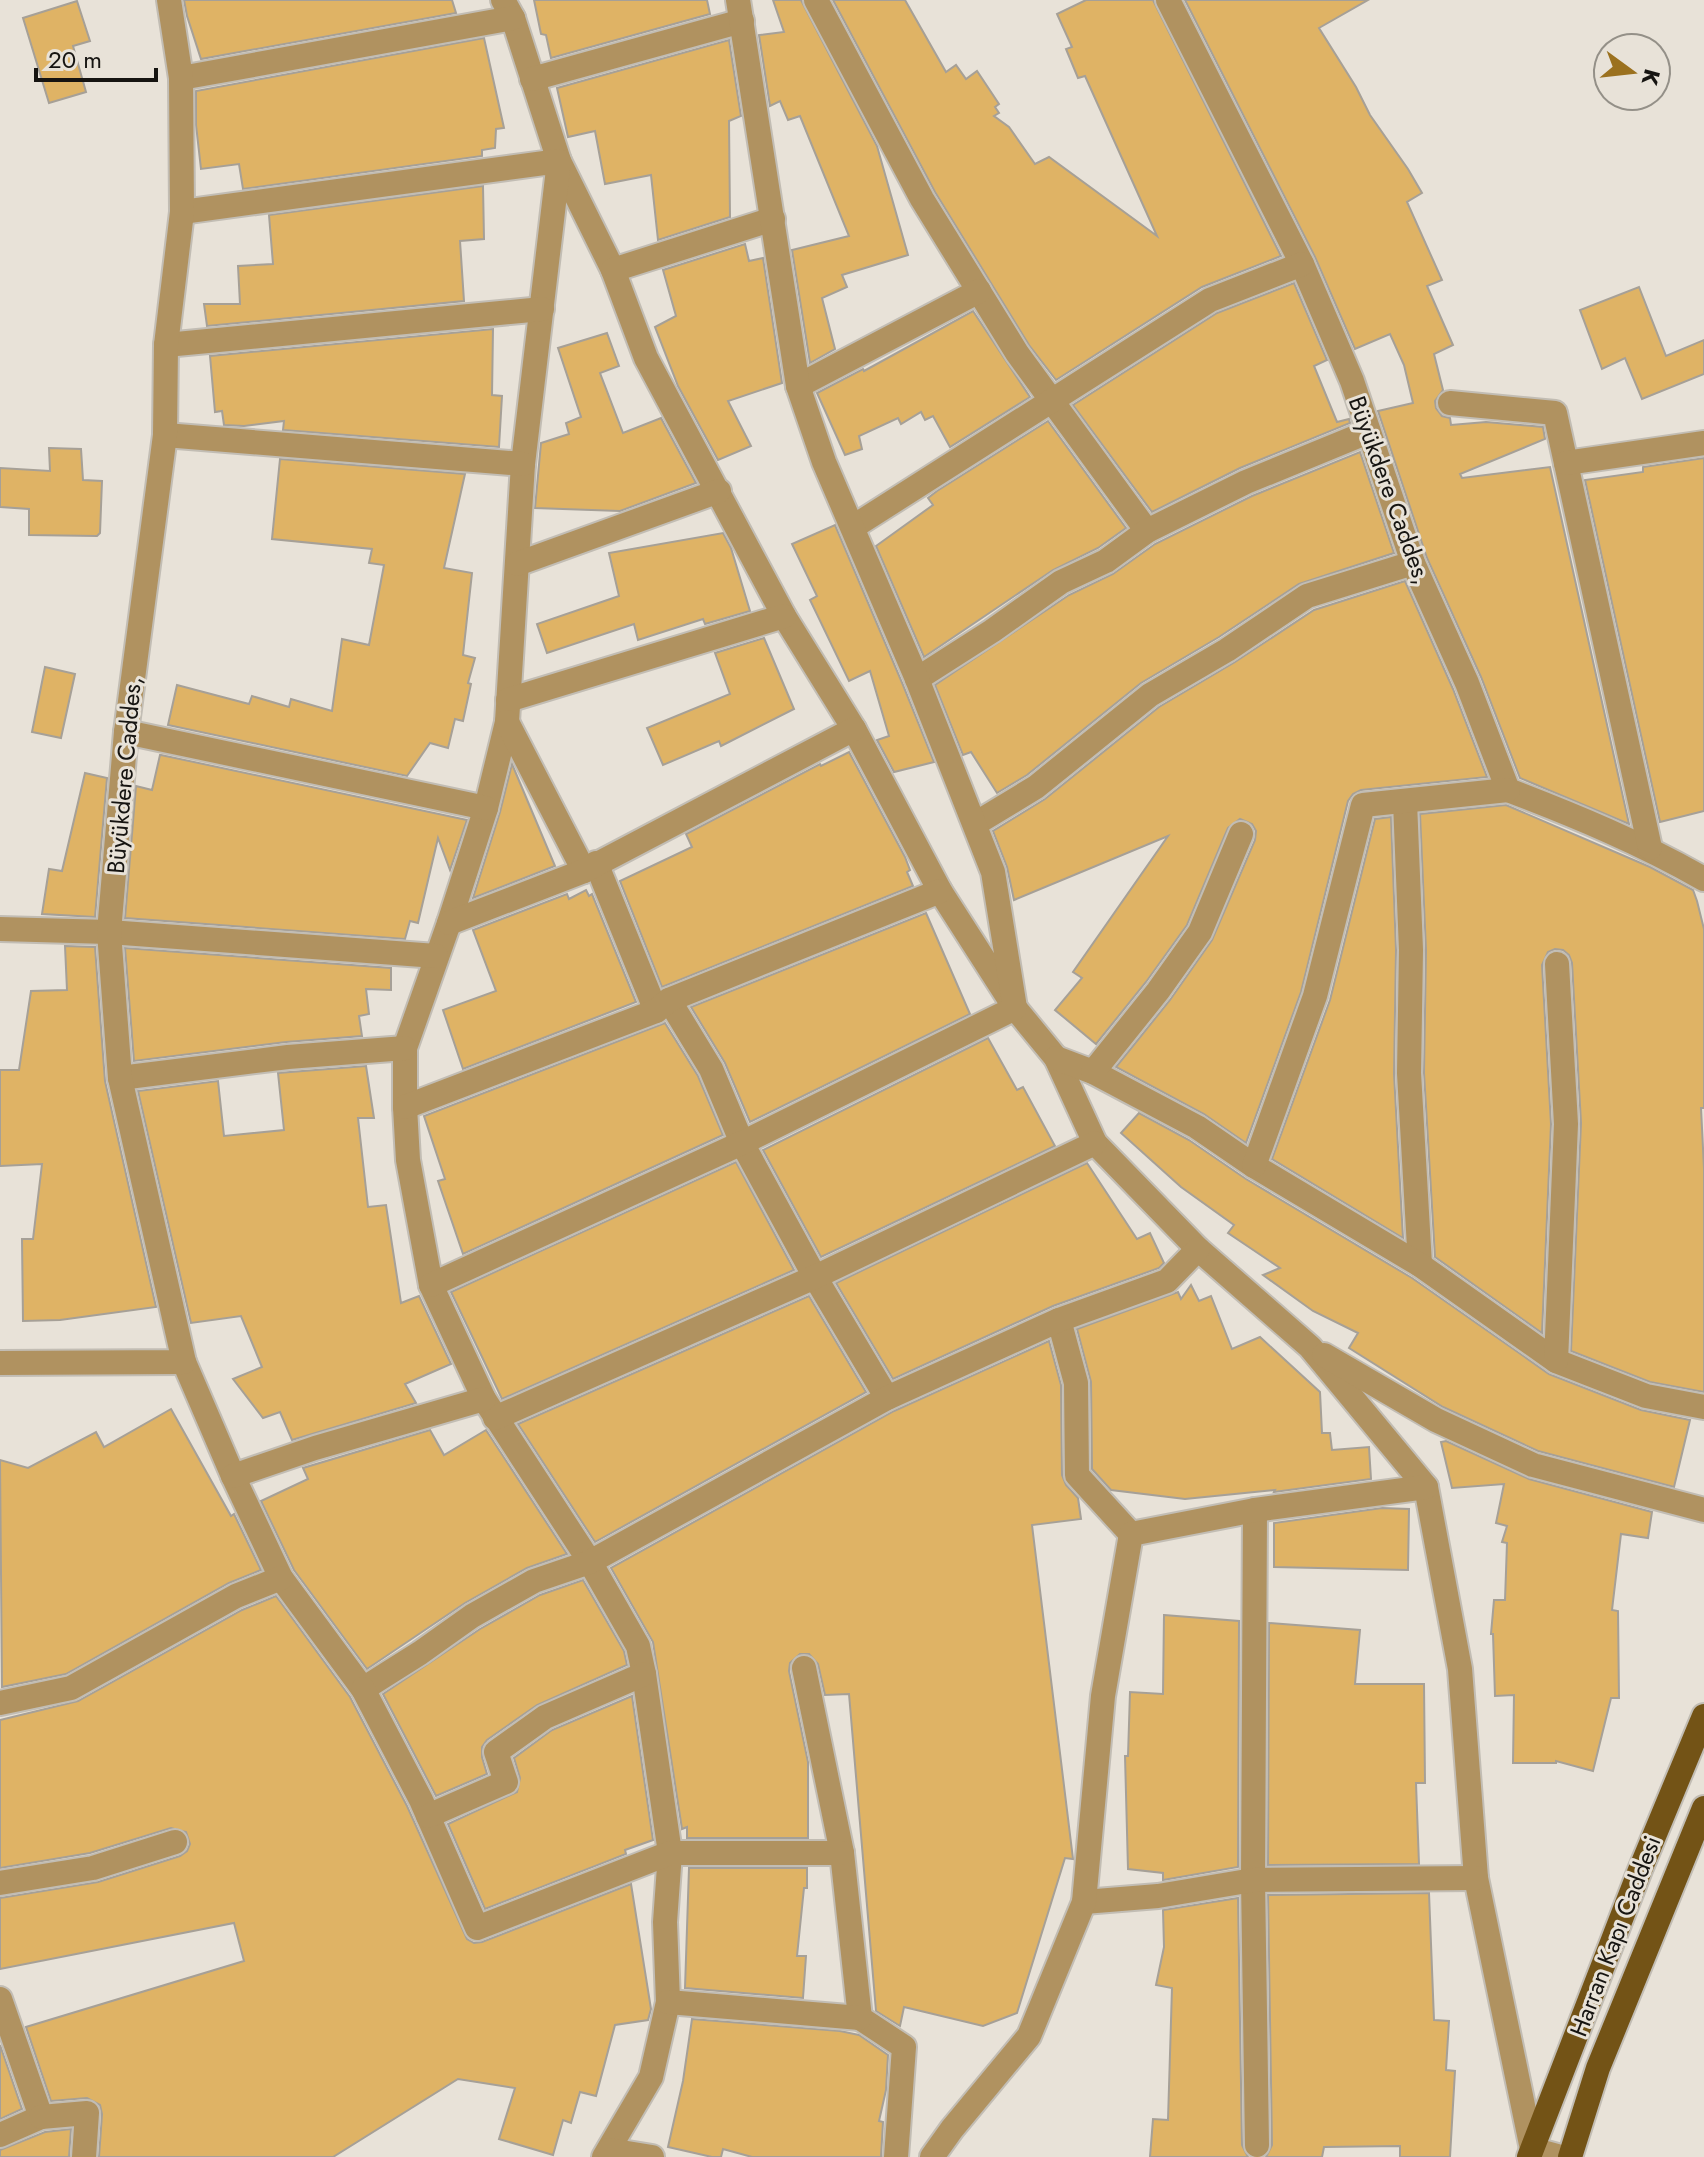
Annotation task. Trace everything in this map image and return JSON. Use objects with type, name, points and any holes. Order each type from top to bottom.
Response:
[{"type":"main road","name":"Harran Kapı Caddesi","points":[[1531,2153],[1634,1884],[1704,1716]]},
{"type":"main road","name":"Harran Kapı Caddesi","points":[[1570,2157],[1598,2068],[1704,1808]]},
{"type":"street","name":"Büyükdere Caddes,","points":[[169,0],[181,78],[182,212],[166,345],[165,435],[126,732],[109,932],[120,1078],[184,1362],[281,1578],[363,1689],[428,1816],[477,1928],[670,1853]]},
{"type":"street","points":[[816,0],[922,199],[1017,353],[1147,531]]},
{"type":"street","name":"Büyükdere Caddes,","points":[[1168,0],[1302,264],[1352,381],[1413,563],[1467,683],[1508,790]]},
{"type":"street","points":[[181,78],[508,9],[559,161],[613,270],[646,358],[784,616],[854,729],[940,891],[1015,1008],[1056,1058],[1095,1143],[1198,1249],[1310,1347],[1426,1487],[1460,1669],[1476,1878],[1531,2153],[1561,2157]]},
{"type":"street","points":[[532,79],[740,11],[798,386],[824,462],[917,679],[993,872],[1015,1008]]},
{"type":"street","points":[[182,212],[559,161]]},
{"type":"street","points":[[559,161],[523,464],[508,711],[486,808],[405,1048],[405,1107],[408,1160],[431,1285],[489,1409],[590,1562],[638,1646],[670,1853],[665,1922],[668,2002],[651,2077],[607,2154],[652,2157]]},
{"type":"street","points":[[613,270],[773,219]]},
{"type":"street","points":[[853,527],[1210,300],[1302,264]]},
{"type":"street","points":[[798,386],[979,291]]},
{"type":"street","points":[[166,345],[542,309]]},
{"type":"street","points":[[1450,403],[1555,413],[1650,848]]},
{"type":"street","points":[[917,679],[1061,582],[1106,561],[1147,531],[1246,482],[1368,432]]},
{"type":"street","points":[[165,435],[523,464]]},
{"type":"street","points":[[1566,463],[1704,443]]},
{"type":"street","points":[[517,564],[719,491]]},
{"type":"street","points":[[975,824],[1036,787],[1150,695],[1227,650],[1307,596],[1413,563]]},
{"type":"street","points":[[508,711],[784,616]]},
{"type":"street","points":[[508,711],[662,1006],[711,1069],[742,1143],[815,1277],[887,1398]]},
{"type":"street","points":[[449,923],[590,867],[854,729]]},
{"type":"street","points":[[126,732],[486,808]]},
{"type":"street","points":[[1254,1166],[1315,996],[1363,805],[1508,790],[1589,820],[1650,848],[1704,879]]},
{"type":"street","points":[[1405,802],[1411,950],[1409,1073],[1420,1265]]},
{"type":"street","points":[[1093,1072],[1158,991],[1200,932],[1241,834]]},
{"type":"street","points":[[405,1107],[662,1006],[940,891]]},
{"type":"street","points":[[0,929],[109,932],[436,956]]},
{"type":"street","points":[[1556,1361],[1566,1124],[1557,964]]},
{"type":"street","points":[[431,1285],[742,1143],[1015,1008]]},
{"type":"street","points":[[120,1078],[288,1057],[405,1048]]},
{"type":"street","points":[[1056,1058],[1093,1072],[1197,1127],[1254,1166],[1420,1265],[1556,1361],[1646,1396],[1704,1407]]},
{"type":"street","points":[[233,1476],[315,1448],[489,1409],[815,1277],[1095,1143]]},
{"type":"street","points":[[363,1689],[472,1616],[522,1587],[590,1562],[887,1398],[1059,1320],[1167,1281],[1198,1249]]},
{"type":"street","points":[[1059,1320],[1076,1383],[1077,1475],[1131,1534]]},
{"type":"street","points":[[1310,1347],[1436,1420],[1533,1465],[1704,1510]]},
{"type":"street","points":[[0,1363],[184,1362]]},
{"type":"street","points":[[1131,1534],[1255,1510],[1426,1487]]},
{"type":"street","points":[[1255,1510],[1253,1880],[1257,2145]]},
{"type":"street","points":[[932,2157],[1029,2036],[1084,1902],[1103,1696],[1131,1534]]},
{"type":"street","points":[[0,1703],[71,1688],[236,1596],[281,1578]]},
{"type":"street","points":[[804,1668],[842,1853],[860,2018]]},
{"type":"street","points":[[428,1816],[506,1782],[496,1752],[545,1717],[644,1674]]},
{"type":"street","points":[[0,1883],[93,1868],[175,1842]]},
{"type":"street","points":[[670,1853],[842,1853]]},
{"type":"street","points":[[1084,1902],[1158,1896],[1253,1880],[1476,1878]]},
{"type":"street","points":[[0,1999],[41,2117]]},
{"type":"street","points":[[668,2002],[860,2018],[904,2047],[896,2157]]},
{"type":"street","points":[[0,2135],[41,2117],[87,2113],[84,2157]]},
{"type":"building","points":[[184,0],[452,0],[456,13],[201,59]]},
{"type":"building","points":[[534,0],[707,0],[710,14],[551,58],[546,35],[541,34]]},
{"type":"building","points":[[773,0],[801,0],[877,146],[908,255],[842,275],[847,287],[822,298],[835,349],[810,363],[792,250],[849,236],[800,116],[788,120],[780,101],[770,106],[759,35],[784,32]]},
{"type":"building","points":[[833,0],[905,0],[946,72],[956,65],[966,79],[977,71],[999,104],[995,107],[999,113],[994,116],[1009,127],[1035,164],[1049,157],[1157,236],[1085,76],[1078,78],[1066,49],[1072,47],[1057,14],[1086,0],[1153,0],[1281,256],[1202,287],[1056,380],[1029,345],[935,192]]},
{"type":"building","points":[[1185,0],[1368,0],[1319,28],[1370,115],[1422,193],[1407,202],[1442,280],[1427,286],[1453,345],[1434,354],[1443,390],[1435,401],[1436,408],[1442,416],[1450,418],[1451,425],[1486,422],[1543,427],[1545,439],[1460,474],[1462,478],[1550,467],[1629,824],[1520,778],[1481,677],[1427,558],[1378,411],[1413,403],[1404,365],[1390,334],[1355,349],[1315,257]]},
{"type":"building","points":[[77,1],[90,41],[73,46],[86,92],[49,103],[23,18]]},
{"type":"building","points":[[484,38],[504,128],[496,129],[495,148],[482,150],[482,156],[243,189],[239,164],[201,169],[196,91]]},
{"type":"building","points":[[729,40],[741,116],[729,121],[730,217],[658,240],[651,175],[605,184],[595,131],[568,137],[557,88]]},
{"type":"building","points":[[483,186],[484,239],[460,241],[464,301],[207,326],[204,304],[240,304],[238,266],[273,264],[269,215]]},
{"type":"building","points":[[745,244],[749,261],[763,258],[782,383],[728,401],[751,446],[718,460],[678,386],[655,327],[676,316],[663,270]]},
{"type":"building","points":[[1294,283],[1327,360],[1314,366],[1337,422],[1349,419],[1350,423],[1240,468],[1152,512],[1073,405],[1217,313]]},
{"type":"building","points":[[1639,287],[1666,356],[1704,340],[1704,374],[1642,399],[1625,358],[1602,369],[1580,310]]},
{"type":"building","points":[[973,311],[1030,397],[950,447],[933,416],[925,420],[921,412],[901,424],[898,418],[859,436],[862,449],[845,455],[817,393]]},
{"type":"building","points":[[493,329],[492,395],[502,396],[499,447],[283,430],[284,421],[224,425],[222,411],[215,412],[210,356]]},
{"type":"building","points":[[607,333],[619,366],[600,373],[623,433],[661,418],[696,483],[620,511],[535,508],[541,443],[569,434],[566,423],[581,417],[558,348]]},
{"type":"building","points":[[1048,421],[1126,528],[1098,548],[1053,570],[924,657],[876,546],[933,505],[928,498],[937,491]]},
{"type":"building","points":[[49,448],[81,449],[83,480],[102,481],[100,533],[97,536],[29,535],[29,509],[0,507],[0,468],[50,471]]},
{"type":"building","points":[[1360,452],[1394,553],[1299,584],[1219,637],[1141,683],[1027,775],[997,793],[971,752],[963,755],[935,685],[1069,595],[1113,574],[1155,544],[1252,496]]},
{"type":"building","points":[[1704,458],[1704,811],[1660,822],[1585,480],[1643,472],[1643,467]]},
{"type":"building","points":[[280,459],[465,474],[444,568],[472,573],[463,655],[475,658],[468,683],[471,684],[463,721],[455,719],[448,748],[430,743],[407,776],[168,725],[177,685],[249,704],[252,696],[289,707],[291,699],[332,711],[342,639],[369,645],[384,565],[369,563],[372,549],[272,539]]},
{"type":"building","points":[[835,525],[934,762],[894,772],[877,740],[889,736],[870,671],[849,681],[810,600],[817,596],[792,544]]},
{"type":"building","points":[[723,533],[731,548],[750,611],[705,624],[703,619],[638,640],[634,624],[547,653],[537,624],[619,596],[609,553]]},
{"type":"building","points":[[1405,581],[1453,689],[1487,777],[1361,790],[1348,801],[1301,992],[1246,1143],[1204,1114],[1116,1067],[1170,1000],[1212,940],[1255,840],[1256,831],[1252,824],[1240,819],[1228,828],[1187,925],[1096,1044],[1055,1010],[1082,978],[1073,972],[1168,836],[1014,900],[1007,867],[993,831],[1045,799],[1159,707],[1314,610]]},
{"type":"building","points":[[764,638],[794,709],[721,746],[719,741],[663,765],[647,728],[730,694],[715,653]]},
{"type":"building","points":[[45,667],[75,674],[61,738],[32,732]]},
{"type":"building","points":[[849,752],[905,857],[913,886],[662,987],[620,881],[692,847],[686,834]]},
{"type":"building","points":[[160,755],[467,820],[450,870],[438,838],[418,923],[410,921],[405,939],[125,918],[136,786],[152,790]]},
{"type":"building","points":[[512,764],[555,866],[473,898],[500,812]]},
{"type":"building","points":[[85,773],[107,778],[95,917],[42,914],[49,869],[62,871]]},
{"type":"building","points":[[1506,805],[1650,867],[1693,890],[1697,901],[1704,929],[1704,1108],[1701,1108],[1704,1392],[1650,1382],[1571,1351],[1581,1123],[1572,963],[1563,950],[1548,952],[1542,965],[1551,1124],[1542,1333],[1435,1257],[1424,1073],[1426,950],[1420,814]]},
{"type":"building","points":[[1391,817],[1396,950],[1394,1074],[1403,1238],[1272,1159],[1330,1000],[1375,819]]},
{"type":"building","points":[[586,890],[589,896],[592,894],[636,1002],[463,1069],[443,1010],[496,991],[473,930],[567,894],[569,899]]},
{"type":"building","points":[[926,913],[970,1014],[750,1122],[725,1063],[691,1007]]},
{"type":"building","points":[[65,946],[95,947],[105,1081],[156,1307],[60,1320],[23,1321],[22,1239],[33,1239],[42,1164],[0,1166],[0,1070],[19,1070],[31,991],[67,990]]},
{"type":"building","points":[[125,948],[391,968],[391,990],[366,989],[369,1014],[359,1016],[362,1036],[134,1061]]},
{"type":"building","points":[[665,1023],[698,1076],[723,1135],[463,1254],[438,1181],[445,1179],[424,1116]]},
{"type":"building","points":[[988,1038],[1017,1090],[1023,1087],[1055,1146],[821,1257],[763,1150]]},
{"type":"building","points":[[366,1066],[374,1118],[358,1118],[368,1207],[386,1205],[401,1303],[419,1296],[451,1364],[405,1384],[416,1403],[292,1440],[280,1412],[263,1418],[233,1379],[262,1367],[241,1316],[191,1323],[138,1091],[218,1081],[224,1136],[284,1130],[278,1073]]},
{"type":"building","points":[[1139,1113],[1189,1140],[1246,1179],[1412,1278],[1549,1374],[1641,1410],[1690,1420],[1674,1487],[1538,1451],[1443,1407],[1349,1348],[1358,1333],[1313,1311],[1263,1275],[1280,1268],[1228,1233],[1234,1225],[1181,1187],[1121,1133]]},
{"type":"building","points":[[736,1162],[794,1270],[502,1399],[451,1292]]},
{"type":"building","points":[[1087,1163],[1137,1239],[1150,1233],[1164,1263],[1159,1268],[1053,1306],[893,1379],[836,1283]]},
{"type":"building","points":[[1191,1285],[1199,1301],[1211,1296],[1232,1349],[1260,1337],[1320,1392],[1322,1433],[1330,1433],[1332,1450],[1369,1447],[1371,1479],[1274,1492],[1185,1499],[1111,1490],[1092,1469],[1091,1382],[1077,1329],[1178,1292],[1181,1299]]},
{"type":"building","points":[[809,1296],[866,1392],[595,1542],[518,1424]]},
{"type":"building","points":[[1049,1341],[1061,1385],[1062,1475],[1066,1485],[1078,1498],[1081,1519],[1032,1525],[1073,1859],[1065,1858],[1017,2013],[983,2026],[904,2007],[900,2026],[876,2011],[849,1694],[825,1695],[818,1664],[809,1654],[800,1654],[790,1663],[789,1671],[808,1762],[808,1838],[687,1838],[687,1827],[682,1829],[653,1642],[611,1568],[894,1411]]},
{"type":"building","points":[[171,1409],[231,1516],[234,1514],[261,1570],[229,1583],[66,1674],[2,1687],[0,1460],[28,1468],[96,1432],[104,1447]]},
{"type":"building","points":[[430,1430],[444,1455],[486,1430],[567,1554],[527,1568],[465,1603],[367,1669],[294,1570],[261,1501],[308,1479],[303,1468]]},
{"type":"building","points":[[1446,1441],[1529,1479],[1652,1512],[1648,1538],[1621,1534],[1612,1610],[1618,1611],[1619,1698],[1611,1698],[1593,1771],[1556,1761],[1513,1763],[1514,1695],[1495,1696],[1491,1634],[1494,1600],[1505,1600],[1507,1543],[1502,1542],[1507,1526],[1496,1523],[1504,1484],[1452,1488],[1441,1442]]},
{"type":"building","points":[[1382,1508],[1409,1509],[1408,1570],[1274,1567],[1274,1523]]},
{"type":"building","points":[[583,1580],[624,1651],[627,1665],[537,1705],[487,1740],[482,1747],[482,1757],[487,1774],[436,1796],[383,1694],[480,1629],[540,1595]]},
{"type":"building","points":[[276,1596],[350,1697],[407,1806],[467,1939],[474,1943],[482,1942],[631,1884],[651,2009],[648,2020],[615,2025],[596,2096],[580,2092],[571,2123],[563,2120],[553,2155],[499,2139],[515,2088],[458,2079],[333,2157],[99,2157],[100,2105],[87,2098],[51,2101],[26,2027],[244,1961],[234,1923],[0,1969],[0,1898],[98,1882],[180,1856],[190,1844],[186,1832],[171,1828],[90,1853],[0,1868],[0,1720],[78,1701],[242,1610]]},
{"type":"building","points":[[1164,1615],[1239,1621],[1238,1867],[1163,1880],[1163,1873],[1128,1869],[1125,1756],[1128,1756],[1130,1692],[1163,1694]]},
{"type":"building","points":[[1269,1623],[1360,1630],[1355,1684],[1424,1684],[1425,1783],[1416,1783],[1419,1864],[1268,1865]]},
{"type":"building","points":[[632,1696],[653,1840],[625,1850],[626,1854],[485,1909],[448,1824],[517,1792],[520,1778],[514,1758],[552,1730]]},
{"type":"building","points":[[689,1868],[807,1868],[797,1956],[806,1956],[803,1998],[685,1988]]},
{"type":"building","points":[[1429,1893],[1434,2020],[1449,2021],[1446,2070],[1455,2071],[1450,2157],[1400,2157],[1400,2146],[1324,2147],[1322,2157],[1266,2157],[1272,2145],[1268,1895]]},
{"type":"building","points":[[1238,1898],[1242,2145],[1248,2157],[1150,2157],[1153,2119],[1168,2120],[1172,1988],[1156,1985],[1164,1947],[1163,1910]]},
{"type":"building","points":[[692,2019],[840,2031],[859,2035],[888,2055],[886,2090],[879,2121],[883,2122],[881,2157],[752,2157],[723,2149],[721,2157],[712,2157],[668,2147],[683,2081]]},
{"type":"building","points":[[0,2045],[22,2109],[0,2119]]},
{"type":"building","points":[[71,2129],[69,2157],[0,2157],[0,2150],[45,2132]]}]
